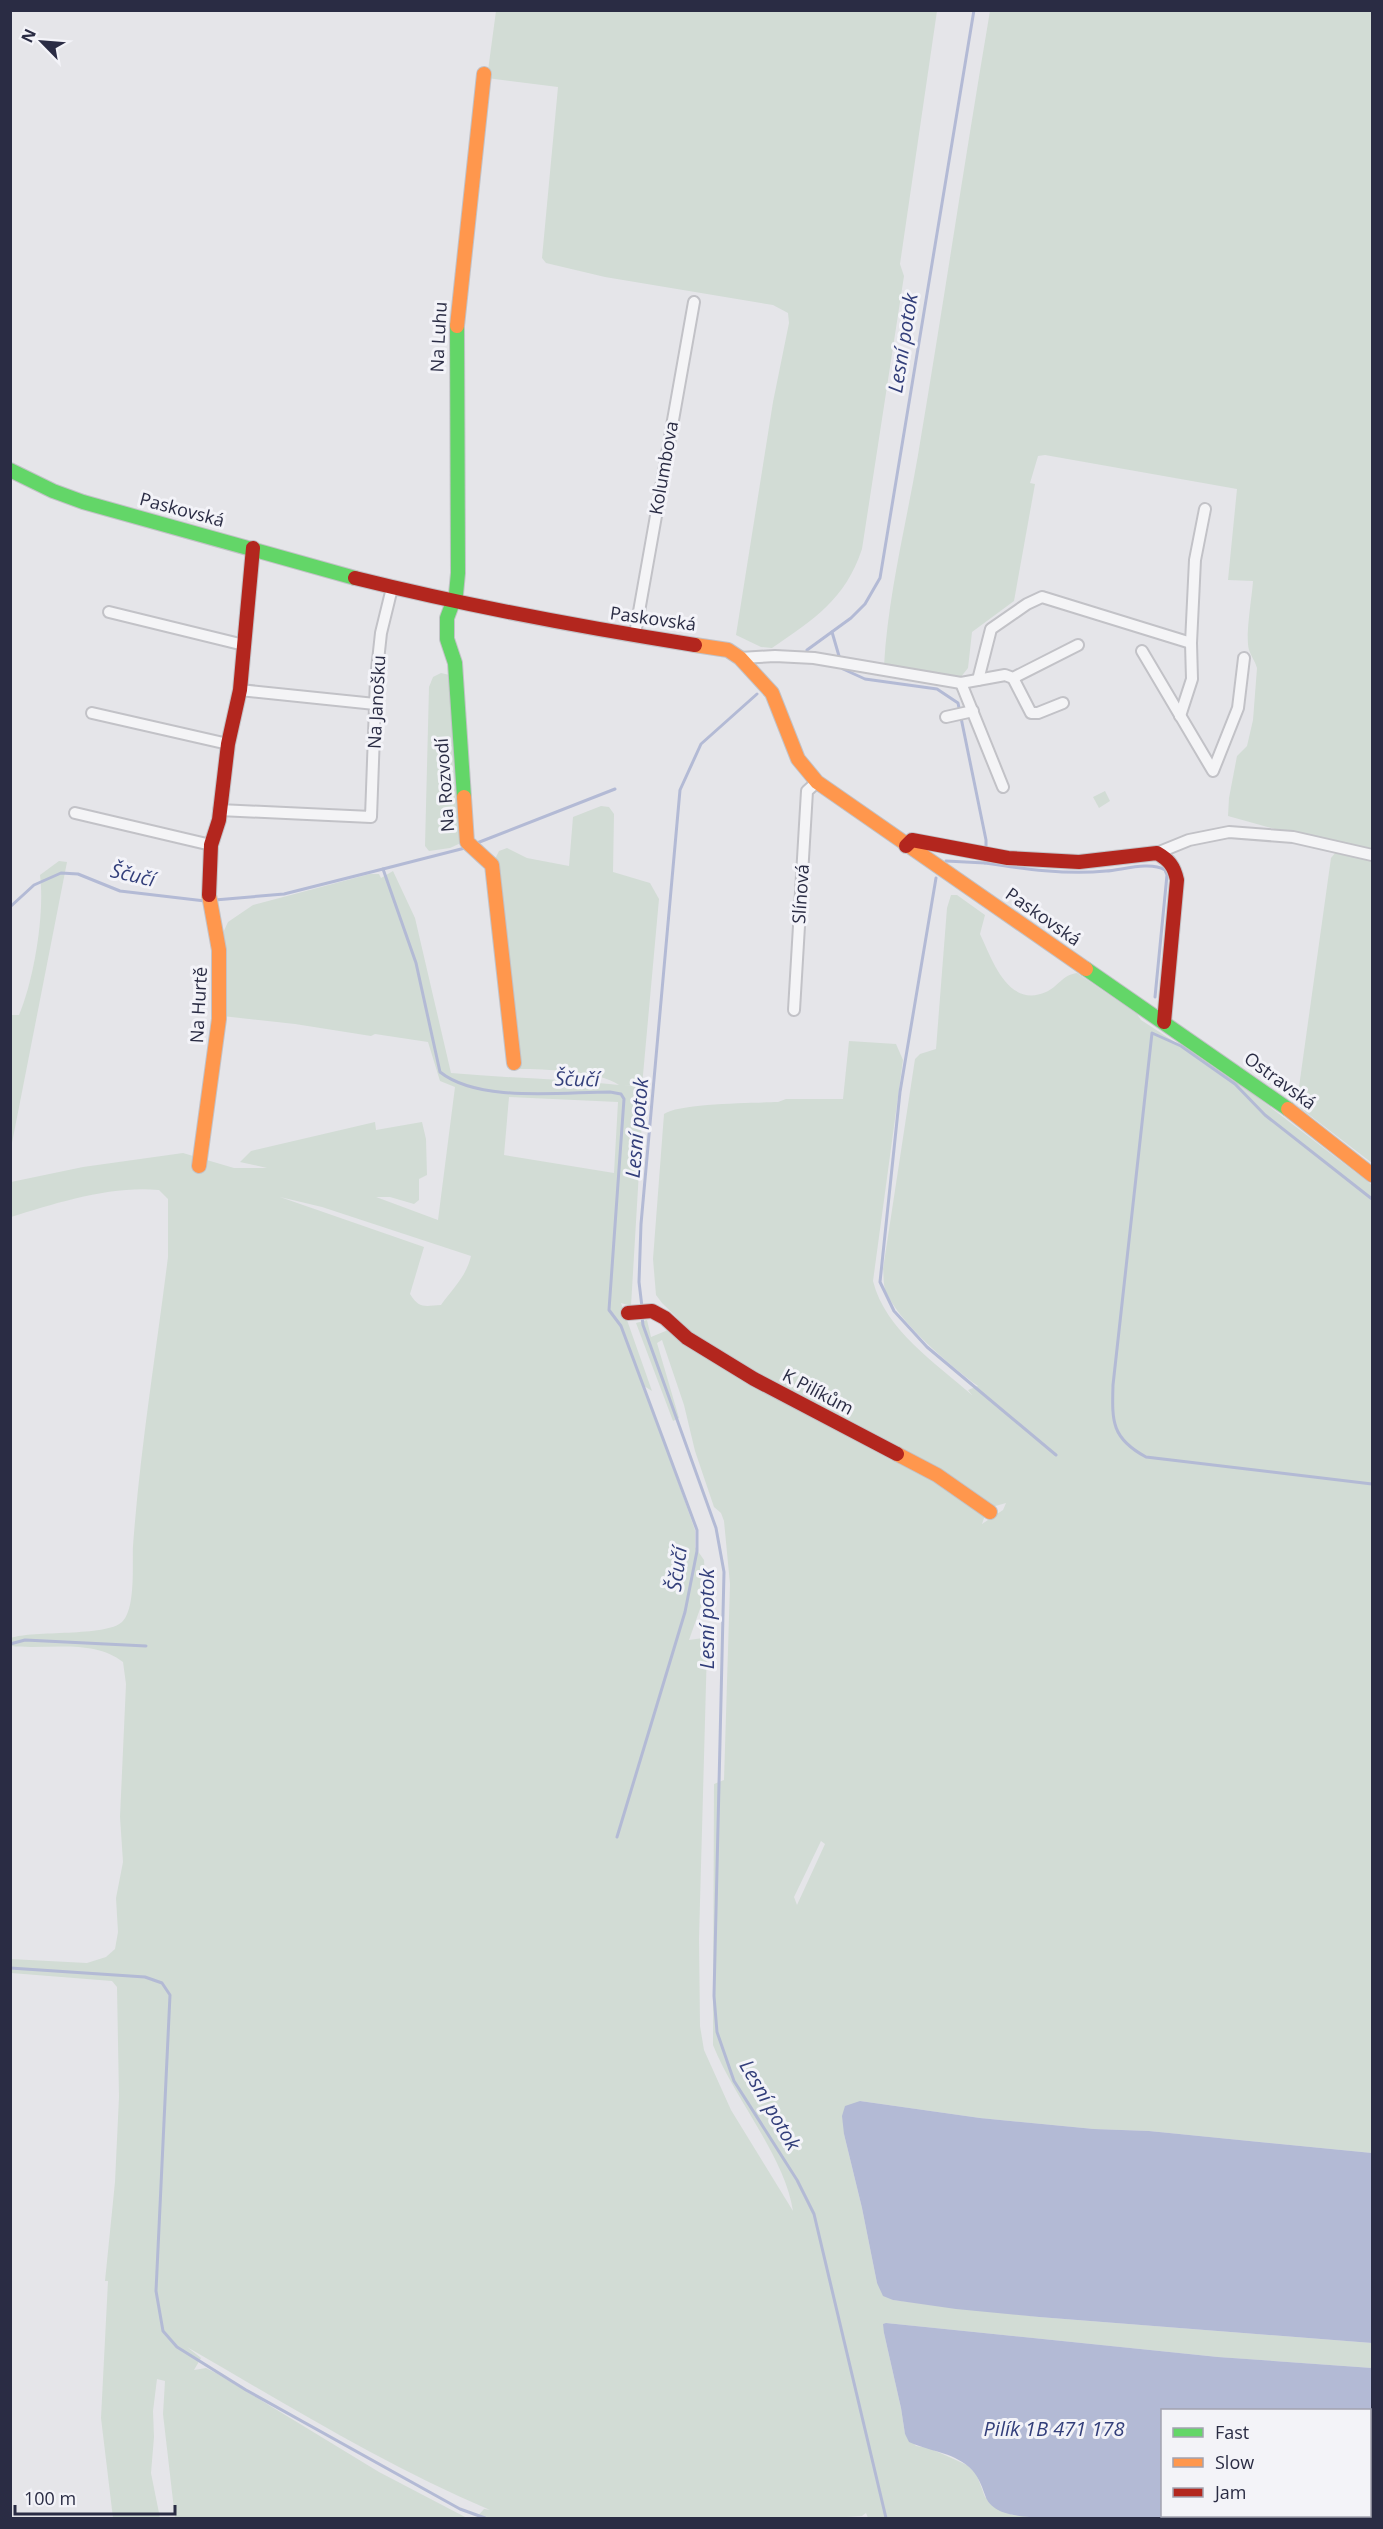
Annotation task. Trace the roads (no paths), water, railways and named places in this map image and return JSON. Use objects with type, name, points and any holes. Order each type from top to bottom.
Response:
[{"type":"street","name":"Na Luhu","points":[[453,602],[458,573],[455,441],[456,332],[484,74]]},
{"type":"street","name":"Kolumbova","points":[[635,634],[694,302]]},
{"type":"street","name":"Paskovská","points":[[10,470],[53,491],[83,502],[392,588],[557,623],[728,650],[740,658],[762,680],[771,693],[798,759],[817,782],[906,846],[1164,1022]]},
{"type":"street","points":[[1180,716],[1192,679],[1191,643],[1195,560],[1205,509]]},
{"type":"street","name":"Na Hurtě","points":[[199,1166],[219,1018],[219,950],[210,901],[212,845],[228,744],[240,690],[253,548]]},
{"type":"street","name":"Na Janošku","points":[[219,810],[371,817],[375,704],[381,633],[392,588]]},
{"type":"street","points":[[978,680],[991,629],[1027,604],[1042,597],[1191,643]]},
{"type":"street","name":"Na Rozvodí","points":[[453,602],[447,618],[447,639],[455,663],[467,842],[492,865],[514,1063]]},
{"type":"street","points":[[109,612],[244,645]]},
{"type":"street","points":[[1013,678],[1078,645]]},
{"type":"street","points":[[1142,651],[1213,771],[1238,708],[1244,658]]},
{"type":"street","points":[[740,658],[806,658],[961,683],[1005,675],[1013,678],[1031,712],[1038,713],[1063,703]]},
{"type":"street","points":[[961,683],[959,714],[1003,787]]},
{"type":"street","points":[[240,690],[375,704]]},
{"type":"street","points":[[92,713],[228,744]]},
{"type":"street","name":"Slínová","points":[[794,1010],[807,791],[817,782]]},
{"type":"street","points":[[75,813],[212,845]]},
{"type":"street","points":[[906,846],[912,840],[1008,858],[1079,862],[1157,853],[1189,840],[1229,832],[1293,837],[1372,855]]},
{"type":"street","points":[[1157,853],[1174,865],[1177,880],[1164,1022]]},
{"type":"street","name":"Ostravská","points":[[1164,1022],[1280,1103],[1372,1175]]},
{"type":"street","name":"K Pilíkům","points":[[631,1313],[652,1311],[665,1318],[687,1338],[754,1379],[937,1475],[990,1512]]},
{"type":"water","points":[[860,2101],[980,2118],[1094,2129],[1149,2131],[1372,2153],[1372,2343],[1039,2317],[956,2309],[893,2300],[883,2296],[877,2283],[844,2134],[842,2116],[845,2106]]},
{"type":"water","name":"Pilík 1B 471 178","points":[[886,2323],[1218,2357],[1372,2368],[1372,2518],[1042,2518],[1017,2516],[1001,2511],[989,2502],[975,2473],[969,2467],[948,2455],[909,2442],[905,2434],[883,2324]]},
{"type":"waterway","name":"Lesní potok","points":[[807,650],[851,618],[865,604],[880,578],[974,10]]},
{"type":"waterway","points":[[832,632],[839,656]]},
{"type":"waterway","points":[[843,669],[865,679],[937,689],[958,703],[986,840],[986,850]]},
{"type":"waterway","name":"Lesní potok","points":[[642,1307],[639,1282],[641,1224],[680,790],[701,744],[757,694]]},
{"type":"waterway","points":[[477,843],[615,789]]},
{"type":"waterway","points":[[383,869],[465,848]]},
{"type":"waterway","points":[[985,860],[985,863],[1060,872],[1091,872],[1144,866],[1159,867],[1165,870],[1167,875],[1155,997]]},
{"type":"waterway","points":[[946,861],[985,863]]},
{"type":"waterway","name":"Ščučí","points":[[215,900],[284,894],[383,869],[416,963],[440,1072],[457,1082],[498,1092],[522,1094],[610,1092],[621,1094],[624,1099],[609,1310],[621,1326],[697,1530],[697,1551],[685,1612],[617,1837]]},
{"type":"waterway","name":"Ščučí","points":[[10,907],[34,885],[61,873],[78,874],[120,891],[205,901]]},
{"type":"waterway","points":[[936,878],[900,1092],[880,1282],[894,1311],[927,1347],[1056,1455]]},
{"type":"waterway","points":[[1372,1199],[1265,1115],[1235,1084],[1181,1046],[1152,1033],[1113,1385],[1116,1427],[1126,1443],[1146,1457],[1372,1484]]},
{"type":"waterway","name":"Lesní potok","points":[[642,1317],[716,1528],[724,1572],[714,1996],[717,2032],[734,2081],[797,2180],[814,2214],[886,2518]]},
{"type":"waterway","points":[[10,1644],[25,1640],[146,1646]]},
{"type":"waterway","points":[[10,1968],[145,1977],[162,1983],[170,1995],[156,2291],[163,2331],[177,2347],[246,2390],[460,2509],[485,2518]]}]
